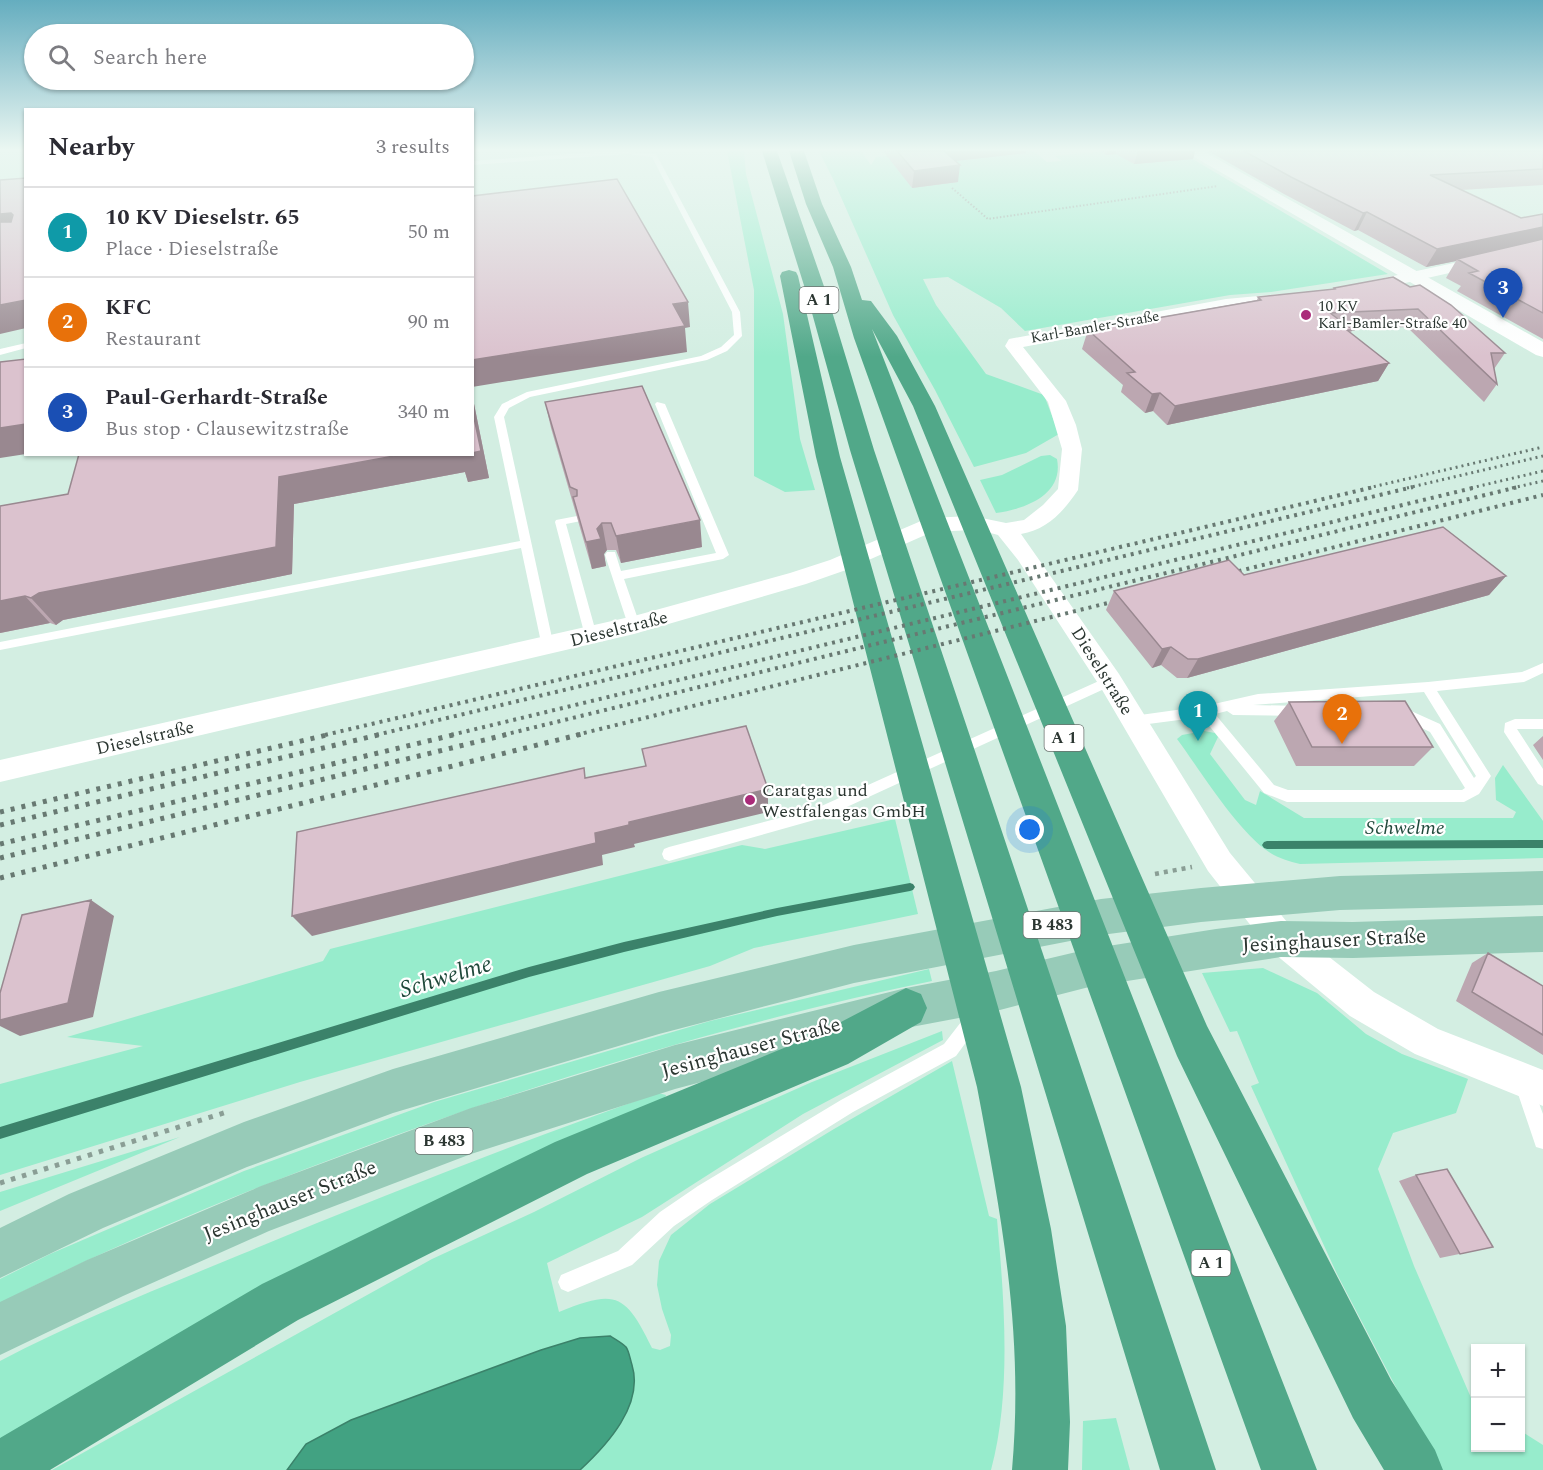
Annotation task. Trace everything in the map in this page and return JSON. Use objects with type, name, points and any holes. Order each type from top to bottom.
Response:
[{"type":"highway","points":[[774,220],[777,233]]},
{"type":"highway","name":"A 1","points":[[792,220],[817,295],[862,450],[1188,1470]]},
{"type":"highway","name":"A 1","points":[[821,220],[847,281],[864,338],[1289,1470]]},
{"type":"highway","points":[[783,254],[809,358],[820,427],[999,1088],[1019,1180],[1033,1265],[1045,1398],[1040,1470]]},
{"type":"highway","name":"A 1","points":[[847,281],[887,336],[913,384],[1192,1041],[1372,1399],[1415,1470]]},
{"type":"highway","points":[[0,1469],[280,1302],[571,1158],[833,1049],[906,1008]]},
{"type":"main road","name":"B 483","points":[[0,1254],[86,1211],[244,1144],[393,1091],[659,1013],[854,964],[1101,917],[1201,905],[1340,893],[1543,888]]},
{"type":"main road","name":"Jesinghauser Straße","points":[[0,1329],[105,1278],[261,1210],[471,1131],[675,1067],[906,1008],[996,991],[1089,968],[1281,939],[1353,940],[1543,934]]},
{"type":"street","points":[[1303,220],[1403,283],[1543,351]]},
{"type":"street","points":[[1352,290],[1403,283],[1543,248]]},
{"type":"street","name":"Karl-Bamler-Straße","points":[[1006,530],[1030,526],[1051,510],[1068,490],[1072,449],[1057,401],[1014,346],[1015,342],[1226,304],[1296,297]]},
{"type":"street","name":"Dieselstraße","points":[[0,771],[634,626],[798,579],[838,565],[928,525],[972,523],[1006,530],[1026,555],[1110,681],[1219,862],[1281,939],[1362,1004],[1399,1026],[1427,1042],[1533,1084]]},
{"type":"lane","points":[[548,646],[499,417],[505,406],[527,395],[704,358],[724,350],[738,336],[736,312],[688,220]]},
{"type":"lane","points":[[0,352],[24,346]]},
{"type":"lane","points":[[617,576],[723,555],[660,404]]},
{"type":"lane","points":[[577,519],[560,522],[591,636]]},
{"type":"lane","points":[[0,646],[525,544]]},
{"type":"lane","points":[[610,555],[634,626]]},
{"type":"lane","name":"Dieselstraße","points":[[1133,721],[1210,710],[1258,699],[1428,687],[1524,677],[1543,668]]},
{"type":"lane","points":[[669,854],[820,813],[1110,681]]},
{"type":"lane","points":[[1210,710],[1269,789],[1287,796],[1464,796],[1474,790],[1484,776],[1428,687]]},
{"type":"lane","points":[[1210,710],[1313,712]]},
{"type":"lane","points":[[1391,711],[1403,711],[1435,728],[1474,790]]},
{"type":"lane","points":[[1543,724],[1515,724],[1510,727],[1543,780]]},
{"type":"lane","points":[[568,1282],[625,1258],[667,1219],[705,1193],[847,1106],[950,1050],[996,991]]},
{"type":"lane","points":[[1533,1084],[1543,1140]]},
{"type":"shaded area","points":[[740,220],[758,220],[783,314],[800,439],[815,490],[785,492],[754,476],[754,290]]},
{"type":"shaded area","points":[[851,220],[1296,220],[1388,274],[1271,292],[1230,295],[1025,331],[1001,308],[948,277],[923,279],[936,305],[986,374],[1044,395],[1059,434],[1026,453],[974,467],[893,315]]},
{"type":"shaded area","points":[[1050,455],[1057,459],[1058,471],[1048,491],[1030,504],[996,513],[980,480],[1002,475],[1041,456]]},
{"type":"shaded area","points":[[1204,731],[1215,733],[1218,737],[1210,754],[1245,800],[1256,805],[1260,791],[1304,818],[1513,818],[1516,812],[1496,800],[1495,778],[1503,765],[1543,821],[1543,858],[1300,864],[1284,859],[1257,843],[1232,816],[1177,739],[1182,735]]},
{"type":"shaded area","points":[[895,819],[918,914],[754,948],[710,966],[300,1082],[0,1175],[0,1084],[143,1046],[67,1037],[323,961],[330,949],[742,845],[765,849]]},
{"type":"shaded area","points":[[1263,968],[1317,993],[1366,1034],[1402,1054],[1468,1079],[1456,1113],[1393,1133],[1378,1169],[1414,1266],[1471,1398],[1471,1452],[1525,1452],[1525,1434],[1543,1445],[1543,1470],[1439,1470],[1337,1274],[1251,1086],[1259,1083],[1237,1031],[1230,1032],[1202,973]]},
{"type":"shaded area","points":[[929,969],[932,981],[713,1034],[569,1077],[426,1124],[176,1221],[0,1303],[0,1279],[50,1254],[244,1171],[434,1102],[710,1021]]},
{"type":"shaded area","points":[[942,1031],[943,1040],[803,1114],[642,1217],[547,1263],[559,1312],[594,1300],[617,1301],[626,1306],[634,1316],[652,1348],[660,1350],[670,1346],[671,1335],[657,1285],[659,1261],[671,1235],[710,1204],[952,1061],[989,1216],[997,1219],[1004,1313],[1004,1377],[998,1440],[991,1470],[52,1470],[432,1259],[534,1212],[641,1158],[812,1082]]},
{"type":"shaded area","points":[[658,1093],[666,1095],[663,1103],[0,1442],[0,1361],[89,1318],[293,1233],[501,1151]]},
{"type":"shaded area","points":[[180,1137],[0,1211],[0,1192]]},
{"type":"shaded area","points":[[610,1336],[628,1351],[634,1380],[633,1395],[621,1423],[601,1449],[580,1470],[287,1470],[306,1444],[351,1420],[541,1350],[580,1338]]},
{"type":"shaded area","points":[[1116,1418],[1130,1470],[1082,1470],[1083,1421]]},
{"type":"building","points":[[12,220],[24,220],[24,300],[0,305],[0,222],[11,222]]},
{"type":"building","points":[[474,220],[640,220],[688,302],[673,304],[685,326],[474,360]]},
{"type":"building","points":[[1381,220],[1543,220],[1543,227],[1437,249]]},
{"type":"building","points":[[1543,239],[1543,313],[1469,273],[1478,271],[1457,259]]},
{"type":"building","points":[[1393,277],[1410,287],[1420,285],[1451,305],[1505,353],[1491,353],[1497,384],[1418,309],[1330,313],[1353,330],[1347,330],[1389,363],[1175,406],[1160,393],[1152,394],[1127,373],[1135,372],[1088,330],[1261,300],[1258,297],[1335,289]]},
{"type":"building","points":[[24,359],[24,424],[0,428],[0,362]]},
{"type":"building","points":[[642,386],[700,520],[616,536],[611,523],[602,523],[597,529],[601,539],[586,542],[573,497],[577,496],[577,490],[570,487],[545,402]]},
{"type":"building","points":[[474,418],[481,451],[474,453]]},
{"type":"building","points":[[78,456],[394,456],[279,477],[276,547],[39,593],[31,598],[25,596],[0,601],[0,506],[68,494]]},
{"type":"building","points":[[1443,527],[1506,576],[1198,659],[1188,659],[1171,647],[1162,649],[1114,591],[1229,560],[1244,575]]},
{"type":"building","points":[[1405,701],[1433,747],[1312,747],[1289,702]]},
{"type":"building","points":[[746,726],[768,789],[629,822],[629,825],[595,833],[596,843],[292,916],[297,832],[584,768],[585,778],[646,766],[642,749]]},
{"type":"building","points":[[91,900],[68,1003],[0,1020],[0,993],[22,915]]},
{"type":"building","points":[[1488,953],[1543,986],[1543,1035],[1472,992]]},
{"type":"building","points":[[1447,1169],[1493,1247],[1460,1254],[1416,1175]]},
{"type":"waterway","name":"Schwelme","points":[[1267,845],[1543,844]]},
{"type":"waterway","name":"Schwelme","points":[[0,1133],[529,972],[624,947],[777,912],[910,887]]},
{"type":"railway","points":[[1368,488],[1543,447]]},
{"type":"railway","points":[[1407,488],[1543,456]]},
{"type":"railway","points":[[1471,488],[1543,471]]},
{"type":"railway","points":[[1512,488],[1543,481]]},
{"type":"railway","points":[[325,735],[1374,487]]},
{"type":"railway","points":[[376,735],[1413,487]]},
{"type":"railway","points":[[451,735],[1477,487]]},
{"type":"railway","points":[[503,735],[1518,487]]},
{"type":"railway","points":[[1223,575],[1543,495]]},
{"type":"railway","points":[[576,735],[1124,599]]},
{"type":"railway","points":[[0,812],[331,734]]},
{"type":"railway","points":[[0,825],[382,734]]},
{"type":"railway","points":[[0,844],[457,734]]},
{"type":"railway","points":[[0,858],[509,734]]},
{"type":"railway","points":[[0,878],[582,734]]},
{"type":"place","name":"10 KV Karl-Bamler-Straße 40","points":[[1306,315]]},
{"type":"place","name":"Paul-Gerhardt-Straße","points":[[1503,318]]},
{"type":"place","name":"10 KV Dieselstr. 65","points":[[1198,741]]},
{"type":"place","name":"KFC","points":[[1342,744]]},
{"type":"place","name":"Caratgas und Westfalengas GmbH","points":[[750,800]]}]
